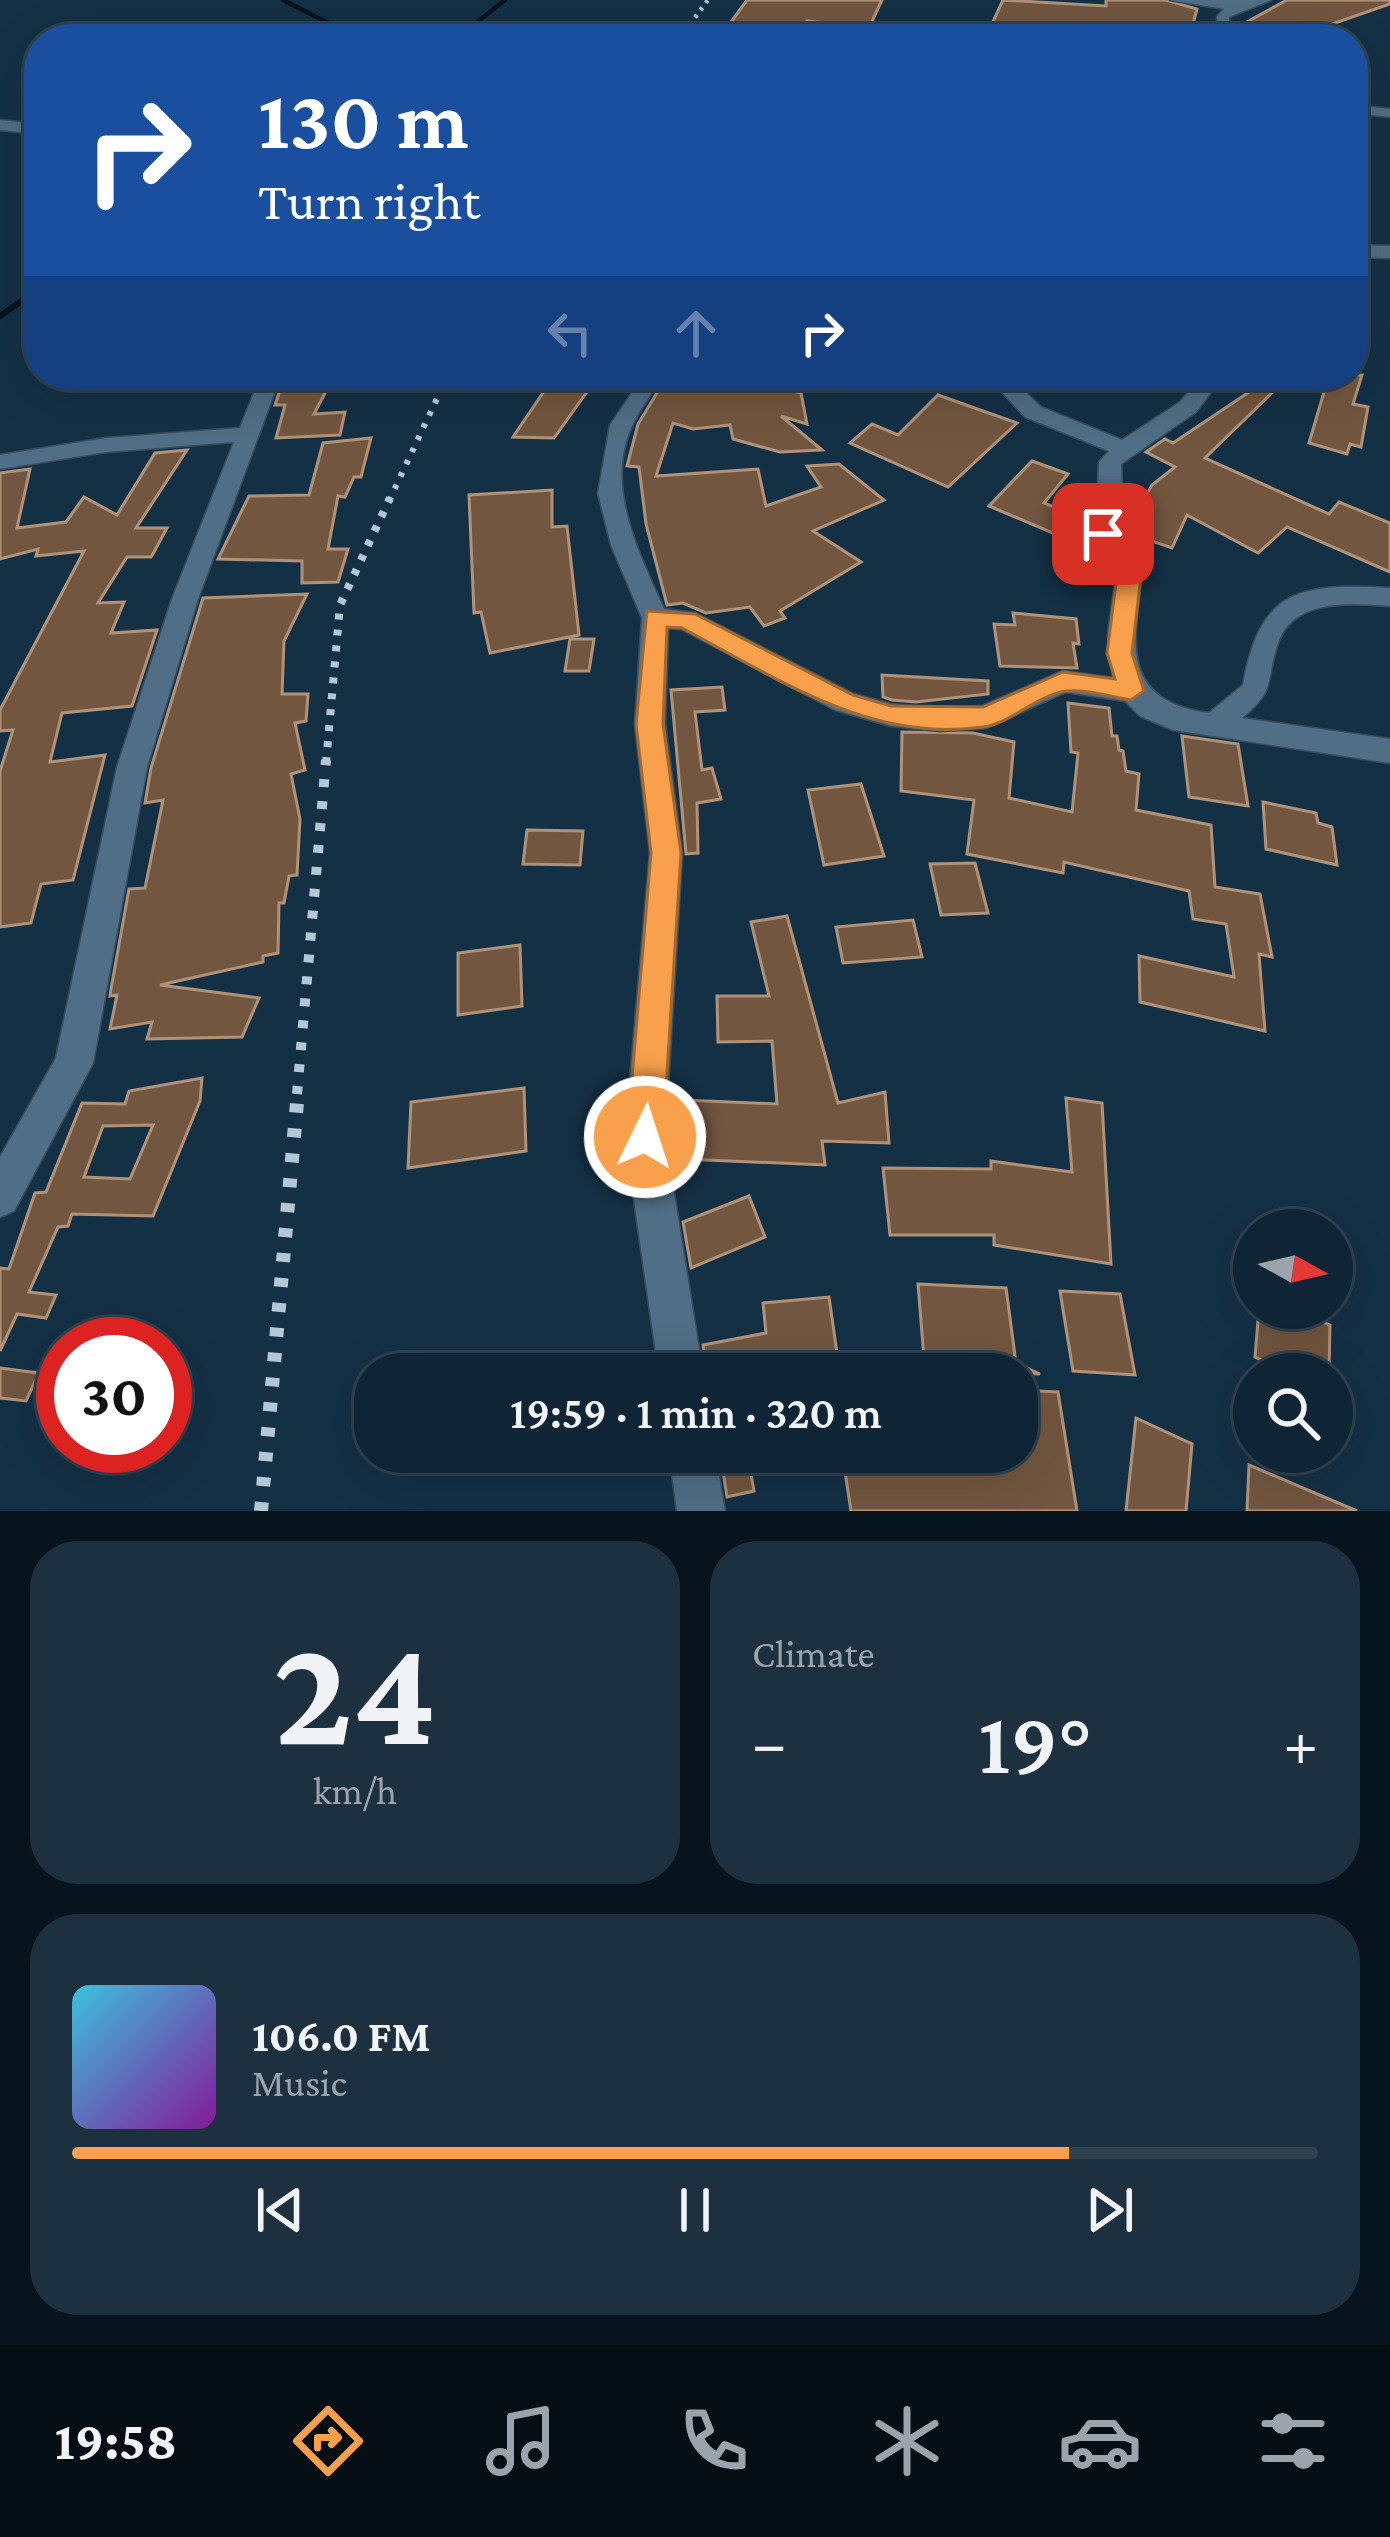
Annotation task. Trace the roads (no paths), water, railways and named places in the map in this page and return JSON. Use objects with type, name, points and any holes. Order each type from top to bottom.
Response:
[{"type":"street","points":[[1176,0],[1235,7],[1265,0]]},
{"type":"street","points":[[1223,24],[1223,16],[1235,7]]},
{"type":"street","points":[[1,1194],[74,1063],[132,767],[185,598],[265,390]]},
{"type":"street","points":[[644,390],[621,425],[610,493],[623,545],[655,617],[650,724],[666,853],[645,1137],[677,1353]]},
{"type":"street","points":[[1011,390],[1034,412],[1124,449]]},
{"type":"street","points":[[1202,390],[1188,407],[1110,462],[1110,484],[1096,513],[1103,534],[1130,567],[1120,653],[1131,691],[1148,710],[1214,725],[1390,751]]},
{"type":"street","points":[[0,462],[106,445],[248,434]]},
{"type":"street","points":[[1214,725],[1256,691],[1264,642],[1287,611],[1304,600],[1390,597]]},
{"type":"street","points":[[655,617],[686,620],[844,702],[891,716],[986,717],[1063,681],[1131,691]]},
{"type":"street","points":[[695,1473],[701,1511]]},
{"type":"waterway","points":[[283,0],[330,24]]},
{"type":"waterway","points":[[475,24],[505,0]]},
{"type":"waterway","points":[[0,316],[24,299]]},
{"type":"railway","points":[[690,24],[708,0]]},
{"type":"railway","points":[[389,501],[441,390]]},
{"type":"railway","points":[[326,763],[340,605],[390,498]]},
{"type":"railway","points":[[297,1094],[326,760]]},
{"type":"railway","points":[[261,1511],[298,1091]]}]
